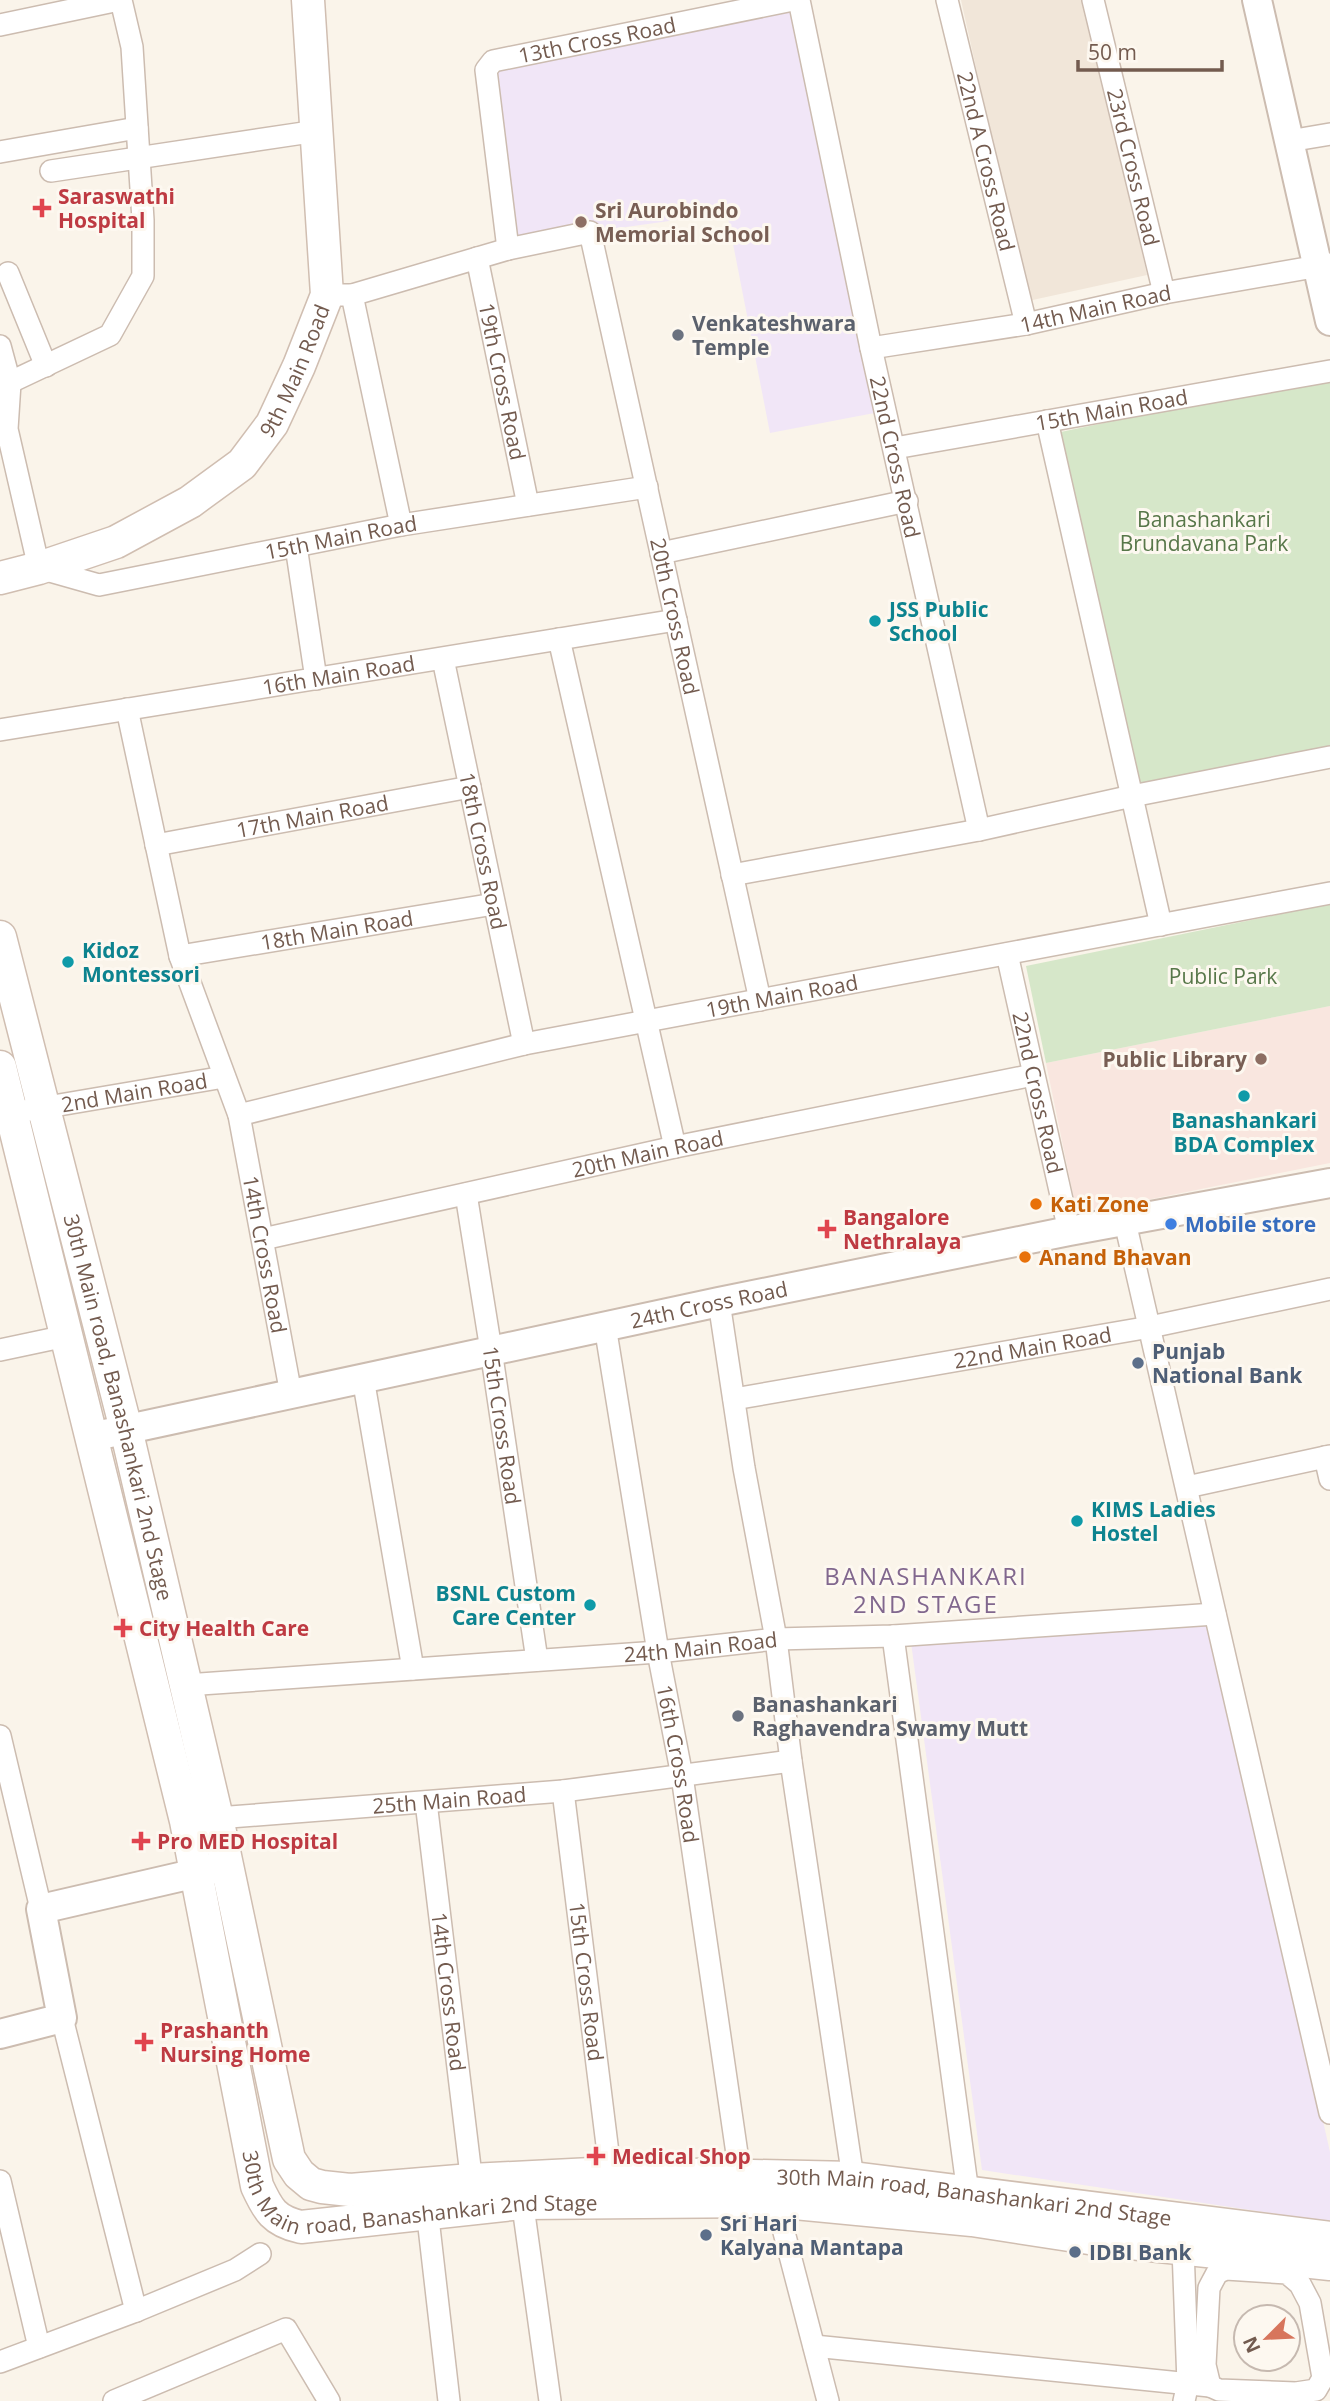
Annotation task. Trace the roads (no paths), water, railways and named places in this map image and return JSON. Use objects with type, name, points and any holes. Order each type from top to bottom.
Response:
[{"type":"main road","name":"9th Main Road","points":[[0,578],[116,542],[190,502],[242,464],[272,424],[299,366],[339,295],[317,131],[308,0]]},
{"type":"main road","name":"30th Main road, Banashankari 2nd Stage","points":[[0,937],[126,1429],[216,1818],[212,1870],[257,2186],[268,2210],[289,2232],[301,2227],[428,2214],[473,2194]]},
{"type":"main road","name":"30th Main road, Banashankari 2nd Stage","points":[[0,1067],[6,1114],[91,1437],[212,1870],[289,2159],[299,2174],[311,2183],[323,2187],[350,2190],[424,2183],[473,2194],[612,2187],[757,2189],[853,2178],[968,2193],[1312,2253]]},
{"type":"main road","name":"30th Main road, Banashankari 2nd Stage","points":[[757,2189],[1102,2240],[1183,2249],[1243,2263],[1312,2253],[1330,2238]]},
{"type":"street","points":[[0,25],[120,0],[132,47],[143,276],[110,335],[5,385]]},
{"type":"street","name":"13th Cross Road","points":[[508,249],[486,70],[493,61],[793,0]]},
{"type":"street","name":"22nd Cross Road","points":[[799,0],[872,348],[979,830]]},
{"type":"street","name":"22nd A Cross Road","points":[[947,0],[1026,324]]},
{"type":"street","name":"23rd Cross Road","points":[[1093,0],[1164,293]]},
{"type":"street","points":[[1257,0],[1289,141],[1324,265],[1330,321]]},
{"type":"street","points":[[0,152],[137,128]]},
{"type":"street","points":[[51,171],[317,131]]},
{"type":"street","points":[[1289,141],[1330,134]]},
{"type":"street","name":"20th Cross Road","points":[[508,249],[590,232],[760,1000]]},
{"type":"street","points":[[401,525],[339,295],[508,249]]},
{"type":"street","name":"19th Cross Road","points":[[477,258],[528,505]]},
{"type":"street","name":"14th Main Road","points":[[872,348],[1026,324],[1164,293],[1324,265]]},
{"type":"street","points":[[8,273],[46,366]]},
{"type":"street","points":[[0,346],[7,429],[39,568]]},
{"type":"street","name":"15th Main Road","points":[[895,448],[1330,371]]},
{"type":"street","points":[[1047,421],[1161,925]]},
{"type":"street","name":"15th Main Road","points":[[39,568],[99,585],[401,525],[647,486]]},
{"type":"street","points":[[661,553],[906,501]]},
{"type":"street","points":[[296,546],[316,679]]},
{"type":"street","name":"16th Main Road","points":[[0,730],[676,620]]},
{"type":"street","points":[[559,639],[675,1147]]},
{"type":"street","name":"18th Cross Road","points":[[443,659],[524,1044]]},
{"type":"street","name":"14th Cross Road","points":[[127,709],[180,956],[239,1115],[291,1394]]},
{"type":"street","points":[[732,875],[979,830],[1132,796],[1330,757]]},
{"type":"street","name":"17th Main Road","points":[[156,845],[470,787]]},
{"type":"street","name":"19th Main Road","points":[[239,1115],[524,1044],[1330,894]]},
{"type":"street","name":"18th Main Road","points":[[180,956],[494,904]]},
{"type":"street","name":"22nd Cross Road","points":[[1007,954],[1069,1231]]},
{"type":"street","name":"20th Main Road","points":[[263,1239],[675,1147],[1033,1075]]},
{"type":"street","name":"2nd Main Road","points":[[6,1114],[225,1077]]},
{"type":"street","name":"24th Cross Road","points":[[91,1437],[719,1302],[1069,1231],[1330,1183]]},
{"type":"street","name":"15th Cross Road","points":[[466,1194],[537,1660]]},
{"type":"street","points":[[1125,1222],[1330,2113]]},
{"type":"street","name":"22nd Main Road","points":[[734,1399],[1150,1327],[1330,1289]]},
{"type":"street","points":[[719,1302],[744,1468],[776,1639],[791,1761],[853,2178]]},
{"type":"street","name":"16th Cross Road","points":[[605,1326],[658,1652],[757,2189],[814,2346],[828,2401]]},
{"type":"street","points":[[0,1350],[66,1336]]},
{"type":"street","points":[[363,1378],[413,1669]]},
{"type":"street","points":[[1187,1487],[1327,1456],[1330,1479]]},
{"type":"street","name":"24th Main Road","points":[[186,1685],[658,1652],[776,1639],[893,1636],[1215,1614]]},
{"type":"street","points":[[893,1636],[968,2193]]},
{"type":"street","points":[[0,1736],[41,1909],[62,2018],[136,2311]]},
{"type":"street","name":"25th Main Road","points":[[216,1818],[563,1791],[791,1761]]},
{"type":"street","name":"15th Cross Road","points":[[563,1791],[612,2187]]},
{"type":"street","name":"14th Cross Road","points":[[426,1802],[473,2194]]},
{"type":"street","points":[[41,1909],[212,1870]]},
{"type":"street","points":[[0,2034],[62,2018]]},
{"type":"street","points":[[0,2181],[38,2347]]},
{"type":"street","points":[[424,2183],[449,2401]]},
{"type":"street","points":[[521,2190],[550,2401]]},
{"type":"street","points":[[1183,2249],[1186,2392]]},
{"type":"street","points":[[814,2346],[1186,2392],[1210,2386],[1219,2390],[1296,2393],[1316,2390],[1323,2378],[1325,2337],[1312,2253]]},
{"type":"street","points":[[0,2362],[136,2311],[234,2270],[260,2254]]},
{"type":"street","points":[[1210,2386],[1205,2365],[1209,2288],[1217,2273],[1226,2269],[1243,2263],[1287,2273],[1300,2284],[1325,2337]]},
{"type":"street","points":[[114,2401],[286,2329],[322,2399]]},
{"type":"place","name":"Saraswathi Hospital","points":[[42,208]]},
{"type":"place","name":"Sri Aurobindo Memorial School","points":[[581,222]]},
{"type":"place","name":"Venkateshwara Temple","points":[[678,335]]},
{"type":"place","name":"JSS Public School","points":[[875,621]]},
{"type":"place","name":"Kidoz Montessori","points":[[68,962]]},
{"type":"place","name":"Public Library","points":[[1261,1059]]},
{"type":"place","name":"Banashankari BDA Complex","points":[[1244,1096]]},
{"type":"place","name":"Kati Zone","points":[[1036,1204]]},
{"type":"place","name":"Mobile store","points":[[1171,1224]]},
{"type":"place","name":"Bangalore Nethralaya","points":[[827,1229]]},
{"type":"place","name":"Anand Bhavan","points":[[1025,1257]]},
{"type":"place","name":"Punjab National Bank","points":[[1138,1363]]},
{"type":"place","name":"KIMS Ladies Hostel","points":[[1077,1521]]},
{"type":"place","name":"BSNL Custom Care Center","points":[[590,1605]]},
{"type":"place","name":"City Health Care","points":[[123,1628]]},
{"type":"place","name":"Banashankari Raghavendra Swamy Mutt","points":[[738,1716]]},
{"type":"place","name":"Pro MED Hospital","points":[[141,1841]]},
{"type":"place","name":"Prashanth Nursing Home","points":[[144,2042]]},
{"type":"place","name":"Medical Shop","points":[[596,2156]]},
{"type":"place","name":"Sri Hari Kalyana Mantapa","points":[[706,2235]]},
{"type":"place","name":"IDBI Bank","points":[[1075,2252]]},
{"type":"district","name":"BANASHANKARI 2ND STAGE","points":[[926,1589]]},
{"type":"park label","name":"Banashankari Brundavana Park","points":[[1204,531]]},
{"type":"park label","name":"Public Park","points":[[1223,976]]}]
